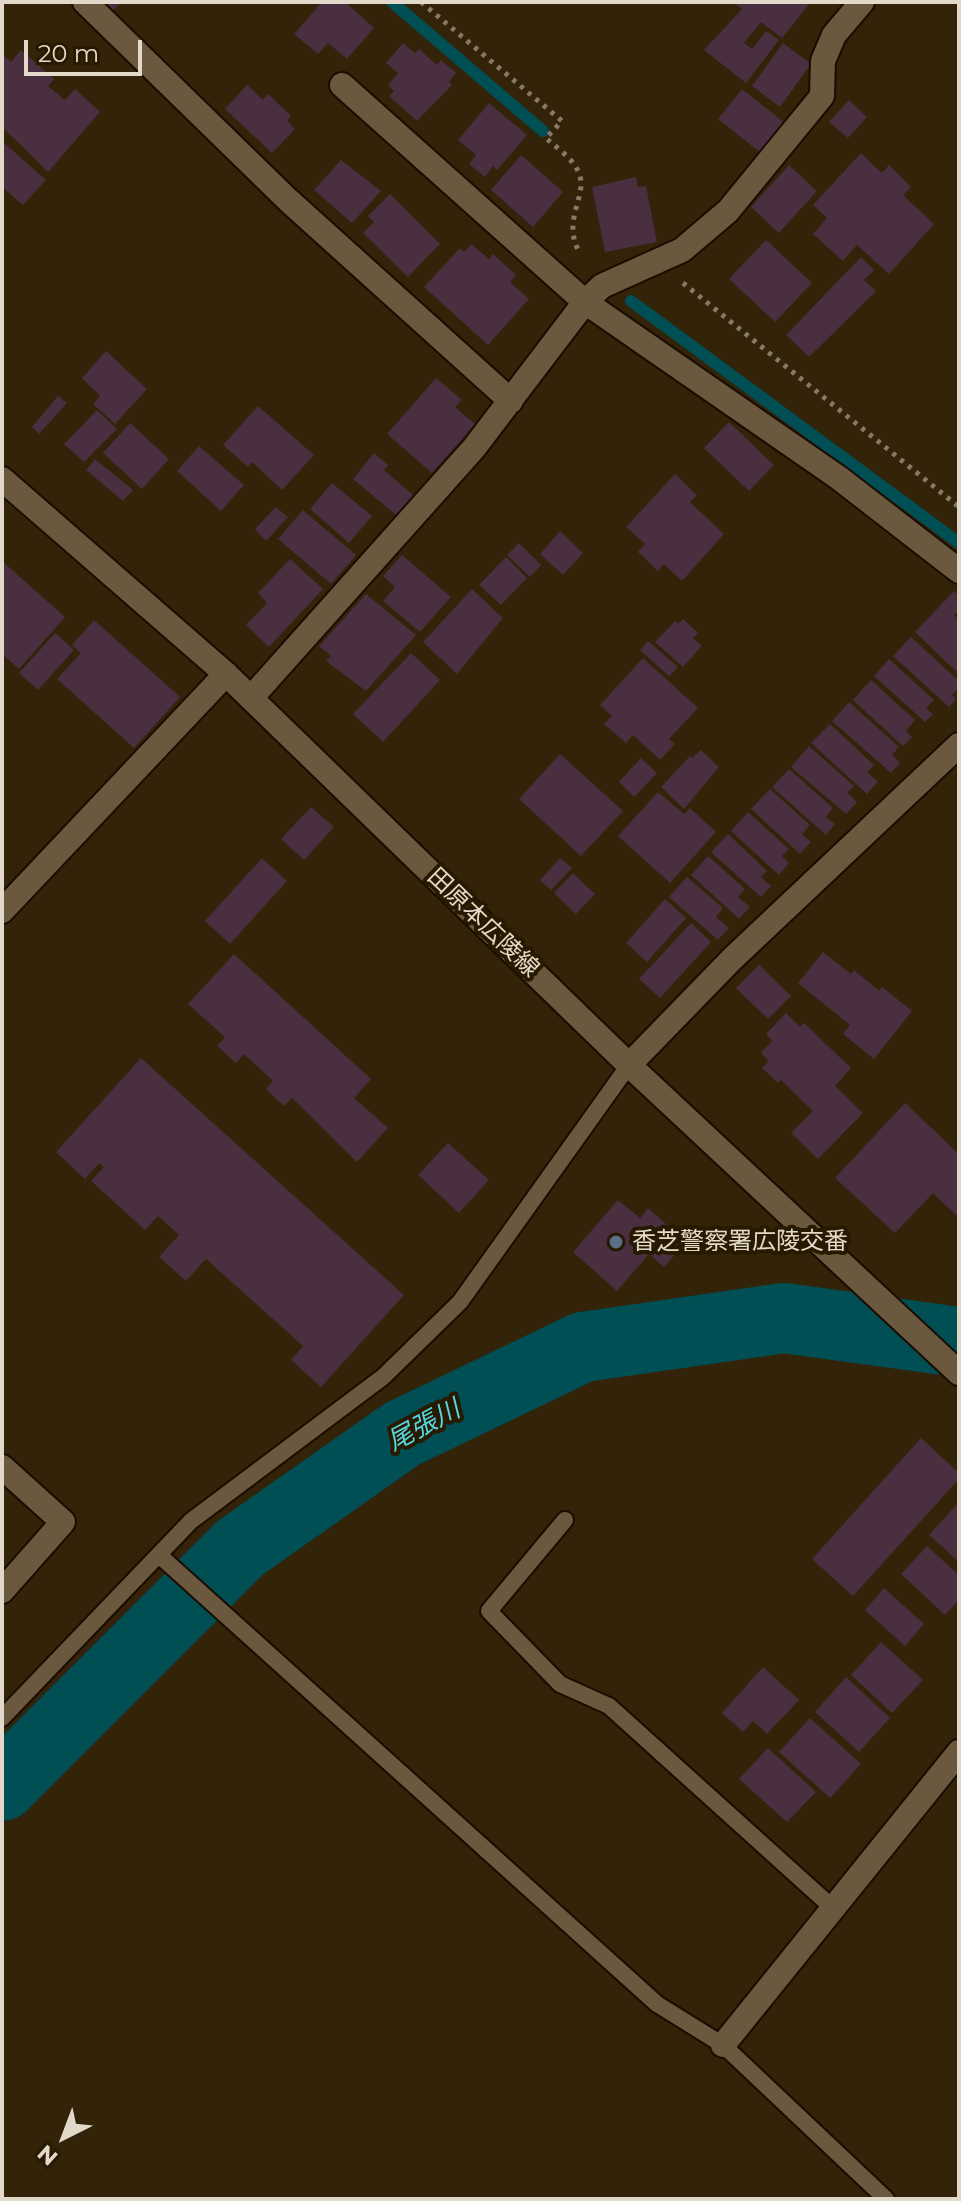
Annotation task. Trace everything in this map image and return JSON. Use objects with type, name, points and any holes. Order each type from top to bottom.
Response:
[{"type":"street","points":[[85,2],[288,200],[511,401]]},
{"type":"street","points":[[251,698],[474,448],[593,294],[682,250],[728,211],[822,96],[823,61],[834,35],[862,2]]},
{"type":"street","points":[[342,85],[593,294],[959,571]]},
{"type":"street","name":"田原本広陵線","points":[[2,479],[226,674],[629,1065],[959,1373]]},
{"type":"street","points":[[2,911],[226,674]]},
{"type":"street","points":[[629,1065],[732,959],[959,745]]},
{"type":"street","points":[[2,1467],[63,1522],[2,1591]]},
{"type":"street","points":[[723,2045],[959,1752]]},
{"type":"lane","points":[[2,1718],[165,1561],[191,1521],[383,1377],[460,1302],[629,1065]]},
{"type":"lane","points":[[565,1520],[489,1611],[560,1684],[609,1706],[834,1909]]},
{"type":"lane","points":[[165,1561],[657,2004],[723,2045],[886,2199]]},
{"type":"path","points":[[421,2],[562,121],[546,138],[579,171],[582,186],[571,219],[574,241],[593,294]]},
{"type":"path","points":[[658,263],[959,507]]},
{"type":"building","points":[[103,2],[122,2],[112,11]]},
{"type":"building","points":[[322,2],[345,2],[374,28],[347,59],[328,43],[318,54],[294,34]]},
{"type":"building","points":[[733,2],[811,2],[782,38],[761,22],[744,43],[752,49],[766,31],[779,40],[746,83],[704,50],[742,9]]},
{"type":"building","points":[[403,43],[415,53],[419,49],[437,65],[441,60],[456,73],[449,82],[452,85],[417,121],[389,96],[394,91],[388,85],[398,73],[386,63]]},
{"type":"building","points":[[783,43],[811,64],[780,107],[752,86]]},
{"type":"building","points":[[21,50],[54,79],[48,86],[65,100],[75,89],[100,112],[48,172],[2,127],[2,54],[11,62]]},
{"type":"building","points":[[247,85],[263,100],[268,94],[291,116],[287,121],[295,129],[272,153],[225,109]]},
{"type":"building","points":[[742,89],[785,123],[761,153],[718,119]]},
{"type":"building","points":[[849,100],[867,117],[848,138],[829,122]]},
{"type":"building","points":[[489,103],[527,135],[497,170],[493,166],[485,177],[469,164],[476,155],[458,140]]},
{"type":"building","points":[[2,141],[46,180],[23,205],[2,187]]},
{"type":"building","points":[[861,153],[882,173],[889,165],[911,187],[903,195],[934,224],[889,274],[857,245],[843,261],[813,234],[827,218],[813,205]]},
{"type":"building","points":[[521,155],[563,192],[533,227],[491,190]]},
{"type":"building","points":[[341,160],[381,191],[352,223],[314,190]]},
{"type":"building","points":[[789,165],[817,191],[779,233],[751,207]]},
{"type":"building","points":[[636,177],[638,187],[646,186],[657,242],[605,252],[592,187]]},
{"type":"building","points":[[390,194],[440,244],[408,277],[363,233],[374,222],[368,216]]},
{"type":"building","points":[[766,240],[812,283],[775,322],[729,279]]},
{"type":"building","points":[[471,244],[489,259],[493,254],[516,275],[510,282],[529,299],[488,345],[424,287],[460,248],[464,252]]},
{"type":"building","points":[[861,257],[874,270],[864,280],[876,291],[809,357],[786,335]]},
{"type":"building","points":[[106,351],[147,389],[115,424],[93,404],[100,396],[82,378]]},
{"type":"building","points":[[436,378],[462,400],[455,407],[475,424],[432,473],[387,434]]},
{"type":"building","points":[[58,396],[67,403],[39,434],[32,427]]},
{"type":"building","points":[[258,406],[314,455],[282,490],[252,462],[248,467],[223,445]]},
{"type":"building","points":[[97,410],[117,429],[84,462],[64,444]]},
{"type":"building","points":[[729,422],[774,465],[749,491],[704,448]]},
{"type":"building","points":[[130,423],[169,459],[142,489],[103,453]]},
{"type":"building","points":[[199,446],[244,485],[221,511],[177,471]]},
{"type":"building","points":[[374,453],[388,465],[384,470],[413,495],[396,515],[353,479]]},
{"type":"building","points":[[95,459],[133,490],[123,501],[86,470]]},
{"type":"building","points":[[675,474],[697,495],[690,502],[724,534],[682,581],[664,564],[658,571],[638,552],[645,544],[626,527]]},
{"type":"building","points":[[332,483],[372,516],[349,543],[310,509]]},
{"type":"building","points":[[276,507],[288,517],[266,541],[255,529]]},
{"type":"building","points":[[303,510],[356,555],[331,584],[278,539]]},
{"type":"building","points":[[560,531],[583,553],[563,575],[540,554]]},
{"type":"building","points":[[519,543],[541,565],[530,577],[507,555]]},
{"type":"building","points":[[402,555],[451,597],[420,632],[383,601],[395,587],[383,576]]},
{"type":"building","points":[[506,557],[527,578],[501,605],[479,585]]},
{"type":"building","points":[[290,559],[323,589],[269,647],[246,625],[267,603],[258,593]]},
{"type":"building","points":[[2,561],[65,617],[19,669],[2,654]]},
{"type":"building","points":[[472,589],[503,618],[457,674],[423,642]]},
{"type":"building","points":[[954,591],[959,596],[959,611],[954,615],[959,620],[959,674],[915,632]]},
{"type":"building","points":[[366,594],[416,635],[366,691],[326,661],[331,656],[319,646]]},
{"type":"building","points":[[683,619],[698,633],[693,638],[702,646],[683,667],[655,642],[675,621],[678,624]]},
{"type":"building","points":[[94,620],[180,697],[134,748],[57,679],[81,653],[72,645]]},
{"type":"building","points":[[55,633],[74,650],[38,690],[19,673]]},
{"type":"building","points":[[911,637],[959,681],[959,688],[952,695],[956,699],[949,707],[893,656]]},
{"type":"building","points":[[648,641],[678,667],[669,676],[640,650]]},
{"type":"building","points":[[411,653],[440,680],[383,742],[353,714]]},
{"type":"building","points":[[643,658],[698,708],[669,739],[675,744],[660,760],[633,735],[626,743],[604,724],[612,716],[600,705]]},
{"type":"building","points":[[889,659],[934,700],[926,708],[933,714],[925,722],[874,676]]},
{"type":"building","points":[[871,680],[915,720],[906,731],[912,737],[903,746],[853,700]]},
{"type":"building","points":[[849,702],[899,747],[892,755],[900,763],[891,773],[832,721]]},
{"type":"building","points":[[830,724],[874,765],[867,772],[878,782],[867,794],[811,743]]},
{"type":"building","points":[[809,746],[854,786],[847,793],[857,802],[846,814],[791,767]]},
{"type":"building","points":[[701,750],[719,767],[684,809],[661,787],[690,756],[692,758]]},
{"type":"building","points":[[560,754],[623,811],[581,856],[519,799]]},
{"type":"building","points":[[641,758],[657,773],[634,797],[619,782]]},
{"type":"building","points":[[789,769],[833,808],[826,817],[835,824],[826,835],[772,787]]},
{"type":"building","points":[[770,789],[810,825],[802,834],[811,842],[800,854],[751,809]]},
{"type":"building","points":[[658,792],[684,814],[690,808],[716,832],[670,883],[618,836]]},
{"type":"building","points":[[311,807],[334,827],[304,860],[281,839]]},
{"type":"building","points":[[748,812],[789,849],[782,856],[789,863],[779,875],[731,831]]},
{"type":"building","points":[[728,834],[767,871],[761,877],[771,886],[761,897],[711,852]]},
{"type":"building","points":[[708,856],[745,889],[738,897],[750,907],[739,919],[691,875]]},
{"type":"building","points":[[262,858],[287,881],[230,944],[205,921]]},
{"type":"building","points":[[560,858],[572,868],[551,890],[540,880]]},
{"type":"building","points":[[573,873],[595,894],[576,914],[554,893]]},
{"type":"building","points":[[687,877],[723,908],[716,917],[729,928],[718,940],[669,897]]},
{"type":"building","points":[[665,899],[686,918],[647,962],[626,943]]},
{"type":"building","points":[[691,923],[711,942],[660,998],[639,979]]},
{"type":"building","points":[[823,952],[851,974],[854,970],[879,991],[882,987],[912,1011],[874,1059],[843,1034],[850,1025],[798,983]]},
{"type":"building","points":[[234,954],[371,1079],[354,1098],[388,1128],[357,1162],[292,1098],[284,1106],[266,1089],[273,1081],[244,1054],[236,1063],[217,1046],[225,1037],[188,1004]]},
{"type":"building","points":[[759,965],[791,996],[768,1019],[736,988]]},
{"type":"building","points":[[786,1013],[800,1027],[804,1023],[851,1068],[835,1086],[863,1113],[818,1159],[791,1133],[813,1111],[781,1080],[778,1083],[762,1068],[769,1061],[761,1053],[772,1041],[766,1034]]},
{"type":"building","points":[[141,1058],[404,1295],[321,1387],[291,1360],[303,1346],[206,1259],[186,1281],[159,1257],[179,1235],[158,1216],[145,1230],[91,1181],[104,1167],[99,1163],[85,1179],[56,1152]]},
{"type":"building","points":[[905,1103],[959,1154],[959,1218],[933,1193],[895,1233],[835,1178]]},
{"type":"building","points":[[448,1143],[489,1180],[459,1213],[418,1175]]},
{"type":"building","points":[[618,1200],[640,1218],[648,1208],[686,1242],[664,1267],[649,1254],[617,1291],[573,1252]]},
{"type":"building","points":[[921,1438],[959,1473],[959,1479],[853,1596],[812,1559]]},
{"type":"building","points":[[959,1502],[959,1562],[929,1535]]},
{"type":"building","points":[[927,1546],[959,1575],[959,1600],[945,1615],[901,1574]]},
{"type":"building","points":[[884,1588],[924,1624],[905,1646],[865,1610]]},
{"type":"building","points":[[881,1642],[923,1680],[892,1713],[851,1675]]},
{"type":"building","points":[[763,1667],[799,1700],[767,1734],[753,1721],[743,1732],[722,1713]]},
{"type":"building","points":[[846,1677],[890,1718],[859,1752],[815,1712]]},
{"type":"building","points":[[810,1718],[861,1764],[830,1798],[779,1752]]},
{"type":"building","points":[[768,1748],[816,1792],[787,1822],[739,1779]]},
{"type":"waterway","points":[[392,2],[543,131]]},
{"type":"waterway","points":[[631,301],[959,543]]},
{"type":"waterway","name":"尾張川","points":[[2,1786],[240,1548],[402,1434],[583,1347],[784,1318],[959,1342]]},
{"type":"place","name":"香芝警察署広陵交番","points":[[616,1242]]}]
